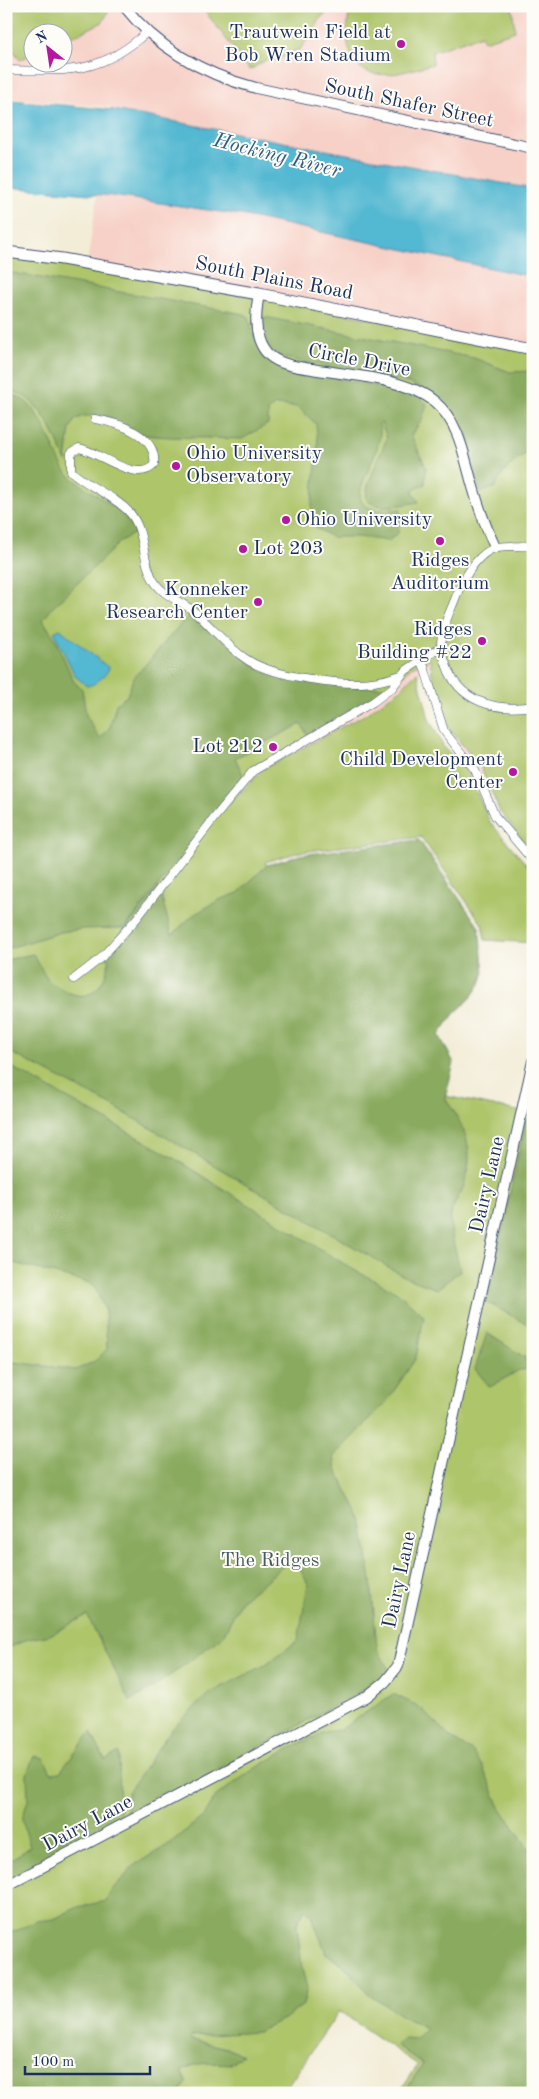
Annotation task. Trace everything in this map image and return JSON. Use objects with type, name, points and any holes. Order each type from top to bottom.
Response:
[{"type":"main road","name":"South Plains Road","points":[[6,252],[62,259],[259,294],[533,349]]},
{"type":"street","name":"South Shafer Street","points":[[124,6],[148,32],[190,63],[237,82],[533,148]]},
{"type":"street","points":[[6,70],[88,68],[117,57],[148,32]]},
{"type":"street","name":"Circle Drive","points":[[259,294],[256,316],[258,334],[262,345],[270,356],[292,365],[408,387],[428,396],[449,416],[460,438],[483,521],[495,548]]},
{"type":"street","points":[[95,419],[123,427],[142,437],[153,450],[154,465],[149,470],[142,472],[133,471],[89,450],[79,448],[71,453],[71,472],[130,514],[139,532],[154,580],[168,595],[198,615],[229,647],[247,660],[274,672],[352,682],[378,682],[401,675],[441,647]]},
{"type":"street","points":[[533,545],[495,548],[476,562],[465,579],[444,625],[441,647],[449,674],[460,690],[468,696],[478,702],[500,707],[533,706]]},
{"type":"street","points":[[422,660],[444,731],[475,770],[495,816],[533,861]]},
{"type":"street","points":[[74,979],[101,958],[138,918],[248,776],[265,763],[373,702],[392,688],[401,675]]},
{"type":"street","name":"Dairy Lane","points":[[6,1886],[366,1697],[391,1676],[400,1662],[533,1061]]},
{"type":"shaded area","name":"Ohio University","points":[[6,6],[533,6],[533,849],[452,734],[432,664],[381,702],[251,782],[12,641],[66,399],[111,107],[10,98],[6,90]]},
{"type":"green space","points":[[6,6],[109,6],[110,8],[103,22],[72,37],[72,22],[22,22],[22,59],[20,60],[14,51],[6,54]]},
{"type":"green space","points":[[201,6],[335,7],[321,17],[313,33],[300,49],[276,60],[266,60],[250,70]]},
{"type":"green space","name":"Trautwein Field at Bob Wren Stadium","points":[[349,6],[512,6],[515,31],[484,41],[481,35],[432,52],[433,64],[397,73],[374,74],[364,70],[355,62],[349,49],[347,34]]},
{"type":"green space","name":"The Ridges","points":[[6,252],[533,349],[533,853],[500,812],[481,768],[448,727],[433,679],[430,660],[411,667],[396,683],[259,767],[230,804],[263,769],[364,715],[401,689],[417,672],[429,719],[443,746],[467,771],[490,822],[533,872],[533,943],[485,940],[482,924],[421,837],[300,852],[265,862],[397,1086],[522,1112],[533,1061],[533,2093],[399,2093],[418,2065],[339,2011],[283,2093],[6,2093]]},
{"type":"green space","points":[[13,273],[244,314],[249,317],[253,335],[285,368],[401,391],[418,397],[427,404],[422,420],[411,435],[426,467],[425,484],[412,491],[419,502],[384,506],[371,503],[366,499],[368,484],[387,438],[381,422],[379,424],[379,438],[375,454],[363,483],[360,496],[364,505],[377,509],[401,509],[398,533],[388,541],[359,537],[332,537],[316,528],[311,513],[318,444],[316,424],[298,407],[275,405],[268,411],[268,424],[242,439],[144,435],[97,416],[83,416],[75,420],[70,429],[66,462],[51,428],[37,407],[18,393],[6,390],[6,274]]},
{"type":"green space","points":[[259,316],[474,358],[510,372],[533,371],[533,449],[511,465],[495,487],[480,493],[459,427],[451,413],[440,401],[426,391],[408,383],[280,357],[264,343]]},
{"type":"green space","points":[[6,394],[18,397],[28,404],[43,425],[67,473],[125,516],[135,533],[122,540],[52,608],[43,620],[55,639],[74,682],[82,689],[86,715],[100,739],[110,727],[116,704],[127,696],[133,679],[186,618],[195,615],[259,670],[272,675],[356,687],[390,687],[308,736],[301,724],[235,758],[244,777],[125,928],[82,929],[61,932],[6,949]]},
{"type":"green space","points":[[419,840],[479,927],[484,972],[480,984],[470,999],[454,1014],[439,1035],[454,1063],[445,1098],[463,1129],[469,1150],[469,1161],[464,1185],[451,1214],[452,1235],[460,1271],[437,1289],[407,1278],[111,1105],[6,1050],[6,960],[33,954],[50,982],[72,994],[88,994],[100,986],[104,978],[109,960],[104,954],[159,888],[172,935],[192,916],[219,900],[238,893],[267,865],[300,855]]},
{"type":"green space","points":[[6,1064],[162,1151],[354,1270],[397,1292],[424,1316],[416,1358],[387,1401],[334,1456],[336,1470],[361,1517],[371,1580],[377,1648],[389,1670],[381,1680],[125,1821],[128,1792],[170,1731],[208,1694],[263,1666],[298,1641],[308,1584],[294,1557],[240,1602],[223,1636],[153,1688],[130,1701],[87,1615],[50,1635],[28,1639],[6,1649],[6,1361],[76,1370],[95,1361],[107,1349],[105,1310],[93,1284],[6,1261]]},
{"type":"green space","points":[[533,1088],[533,1327],[486,1302]]},
{"type":"green space","points":[[487,1333],[533,1363],[533,1390],[529,1381],[530,1369],[519,1370],[490,1387],[475,1369]]},
{"type":"green space","points":[[393,1694],[420,1707],[451,1738],[472,1751],[482,1766],[500,1807],[533,1855],[533,2093],[404,2093],[423,2064],[396,2045],[405,2038],[417,2039],[426,2028],[402,2016],[369,1994],[350,1972],[326,1953],[311,1915],[305,1909],[297,1923],[302,1969],[307,1988],[303,2005],[287,2017],[258,2032],[192,2036],[189,2039],[231,2049],[242,2055],[231,2064],[205,2063],[181,2071],[187,2083],[179,2093],[6,2093],[6,1935],[37,1921],[54,1919],[78,1907],[106,1901],[111,1891],[136,1864],[166,1846],[204,1816],[216,1796],[254,1769],[294,1746],[325,1732],[340,1730]]},
{"type":"green space","points":[[91,1732],[105,1760],[119,1752],[120,1823],[6,1881],[9,1863],[30,1847],[22,1819],[28,1800],[27,1774],[34,1756],[44,1758],[51,1773],[60,1772]]},
{"type":"water","name":"Hocking River","points":[[6,101],[113,110],[533,189],[533,277],[241,215],[113,196],[6,187]]},
{"type":"water","points":[[60,629],[109,668],[106,674],[97,682],[87,686],[75,676],[54,632]]},
{"type":"waterway","points":[[9,80],[10,85]]},
{"type":"waterway","points":[[11,95],[11,104]]},
{"type":"place","name":"Trautwein Field at Bob Wren Stadium","points":[[401,44]]},
{"type":"place","name":"Ohio University Observatory","points":[[176,466]]},
{"type":"place","name":"Ohio University","points":[[286,520]]},
{"type":"place","name":"Ridges Auditorium","points":[[440,541]]},
{"type":"place","name":"Lot 203","points":[[243,549]]},
{"type":"place","name":"Konneker Research Center","points":[[258,602]]},
{"type":"place","name":"Ridges Building #22","points":[[482,641]]},
{"type":"place","name":"Lot 212","points":[[273,747]]},
{"type":"place","name":"Child Development Center","points":[[513,772]]}]
